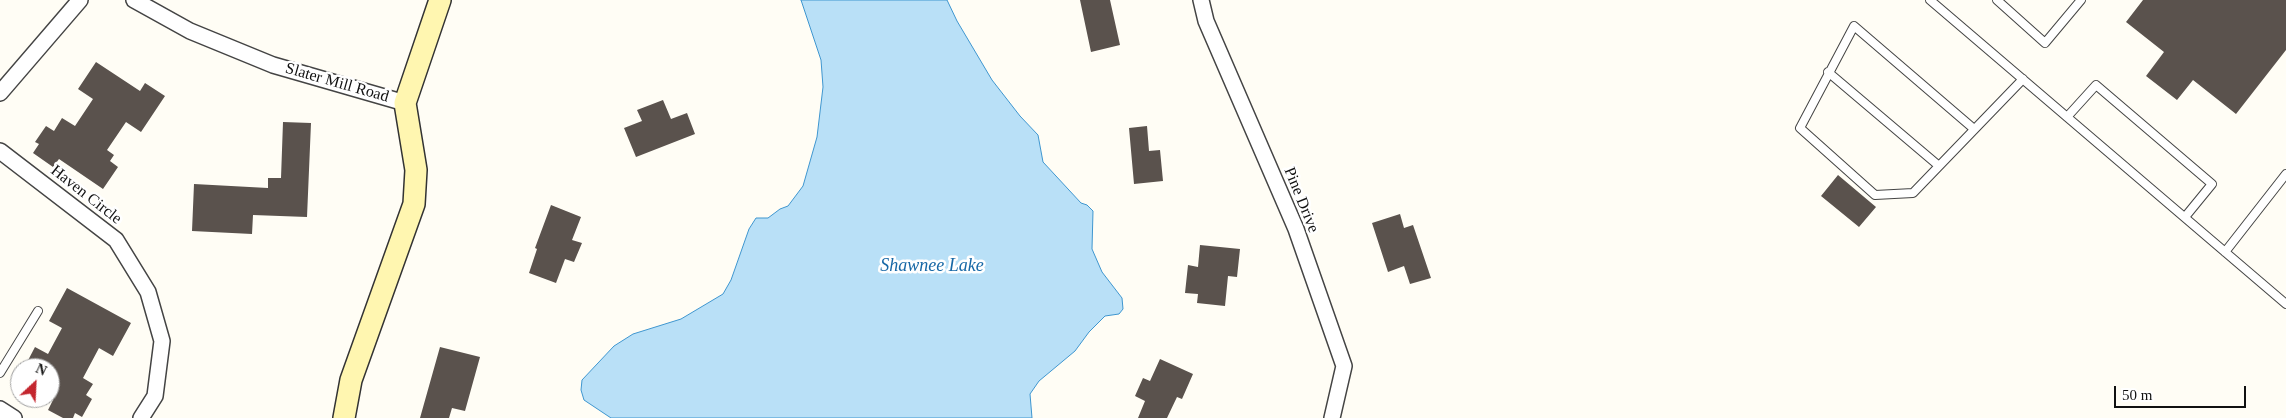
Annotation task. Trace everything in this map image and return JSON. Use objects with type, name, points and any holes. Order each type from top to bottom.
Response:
[{"type":"street","points":[[0,93],[80,0]]},
{"type":"street","name":"Slater Mill Road","points":[[134,0],[190,31],[273,65],[405,103],[416,170],[414,204],[351,380],[344,418]]},
{"type":"street","points":[[405,103],[440,0]]},
{"type":"street","name":"Pine Drive","points":[[1201,0],[1206,21],[1296,229],[1344,366],[1332,418]]},
{"type":"street","name":"Haven Circle","points":[[0,151],[116,240],[148,292],[162,341],[155,396],[141,418]]},
{"type":"street","points":[[0,410],[14,418]]},
{"type":"lane","points":[[1930,0],[1940,3],[2023,79],[2286,304]]},
{"type":"lane","points":[[2001,1],[2045,43],[2081,0]]},
{"type":"lane","points":[[1974,129],[1854,26],[1800,128],[1875,195],[1913,193],[2023,79]]},
{"type":"lane","points":[[1828,72],[1940,166]]},
{"type":"lane","points":[[2067,117],[2096,85],[2212,184],[2185,217]]},
{"type":"lane","points":[[2225,252],[2286,174]]},
{"type":"lane","points":[[0,373],[38,311]]},
{"type":"water","name":"Shawnee Lake","points":[[801,0],[947,0],[957,21],[992,80],[1020,116],[1038,135],[1043,162],[1081,203],[1087,205],[1093,211],[1092,249],[1102,272],[1122,298],[1123,309],[1119,314],[1105,316],[1089,332],[1075,351],[1039,381],[1030,394],[1032,418],[611,418],[584,400],[581,390],[582,380],[614,346],[633,334],[681,319],[723,294],[731,280],[749,229],[756,218],[768,218],[780,209],[788,206],[803,186],[817,137],[823,87],[821,60]]},
{"type":"building","points":[[1080,0],[1110,0],[1120,45],[1091,52]]},
{"type":"building","points":[[2143,0],[2286,0],[2286,50],[2236,114],[2193,80],[2177,100],[2146,76],[2164,52],[2126,22]]},
{"type":"building","points":[[96,62],[140,91],[145,83],[165,96],[141,132],[126,122],[107,150],[114,155],[110,161],[118,167],[103,189],[59,159],[53,167],[33,153],[39,144],[35,142],[46,126],[54,131],[62,118],[75,126],[93,99],[78,89]]},
{"type":"building","points":[[663,100],[671,119],[687,113],[695,134],[636,157],[624,128],[642,121],[637,110]]},
{"type":"building","points":[[283,122],[311,123],[307,217],[253,215],[252,234],[192,231],[194,184],[268,188],[268,178],[281,178]]},
{"type":"building","points":[[1147,126],[1149,151],[1160,150],[1163,181],[1134,184],[1129,128]]},
{"type":"building","points":[[1838,175],[1876,207],[1859,227],[1821,196]]},
{"type":"building","points":[[551,205],[581,217],[572,240],[582,243],[574,262],[565,259],[556,283],[529,273],[537,249],[535,248]]},
{"type":"building","points":[[1400,214],[1404,228],[1413,225],[1431,278],[1410,284],[1404,266],[1388,272],[1372,223]]},
{"type":"building","points":[[1200,245],[1240,249],[1237,277],[1228,276],[1225,306],[1197,303],[1198,294],[1185,293],[1188,265],[1198,267]]},
{"type":"building","points":[[67,288],[131,323],[113,356],[99,348],[83,378],[93,384],[86,395],[92,399],[82,417],[75,413],[73,418],[63,418],[48,410],[49,408],[60,408],[60,358],[29,358],[35,347],[48,354],[62,328],[49,321]]},
{"type":"building","points":[[440,347],[480,357],[465,411],[452,408],[449,418],[420,418]]},
{"type":"building","points":[[1160,359],[1193,374],[1182,399],[1177,397],[1167,418],[1138,418],[1145,401],[1135,396],[1143,378],[1150,381]]}]
